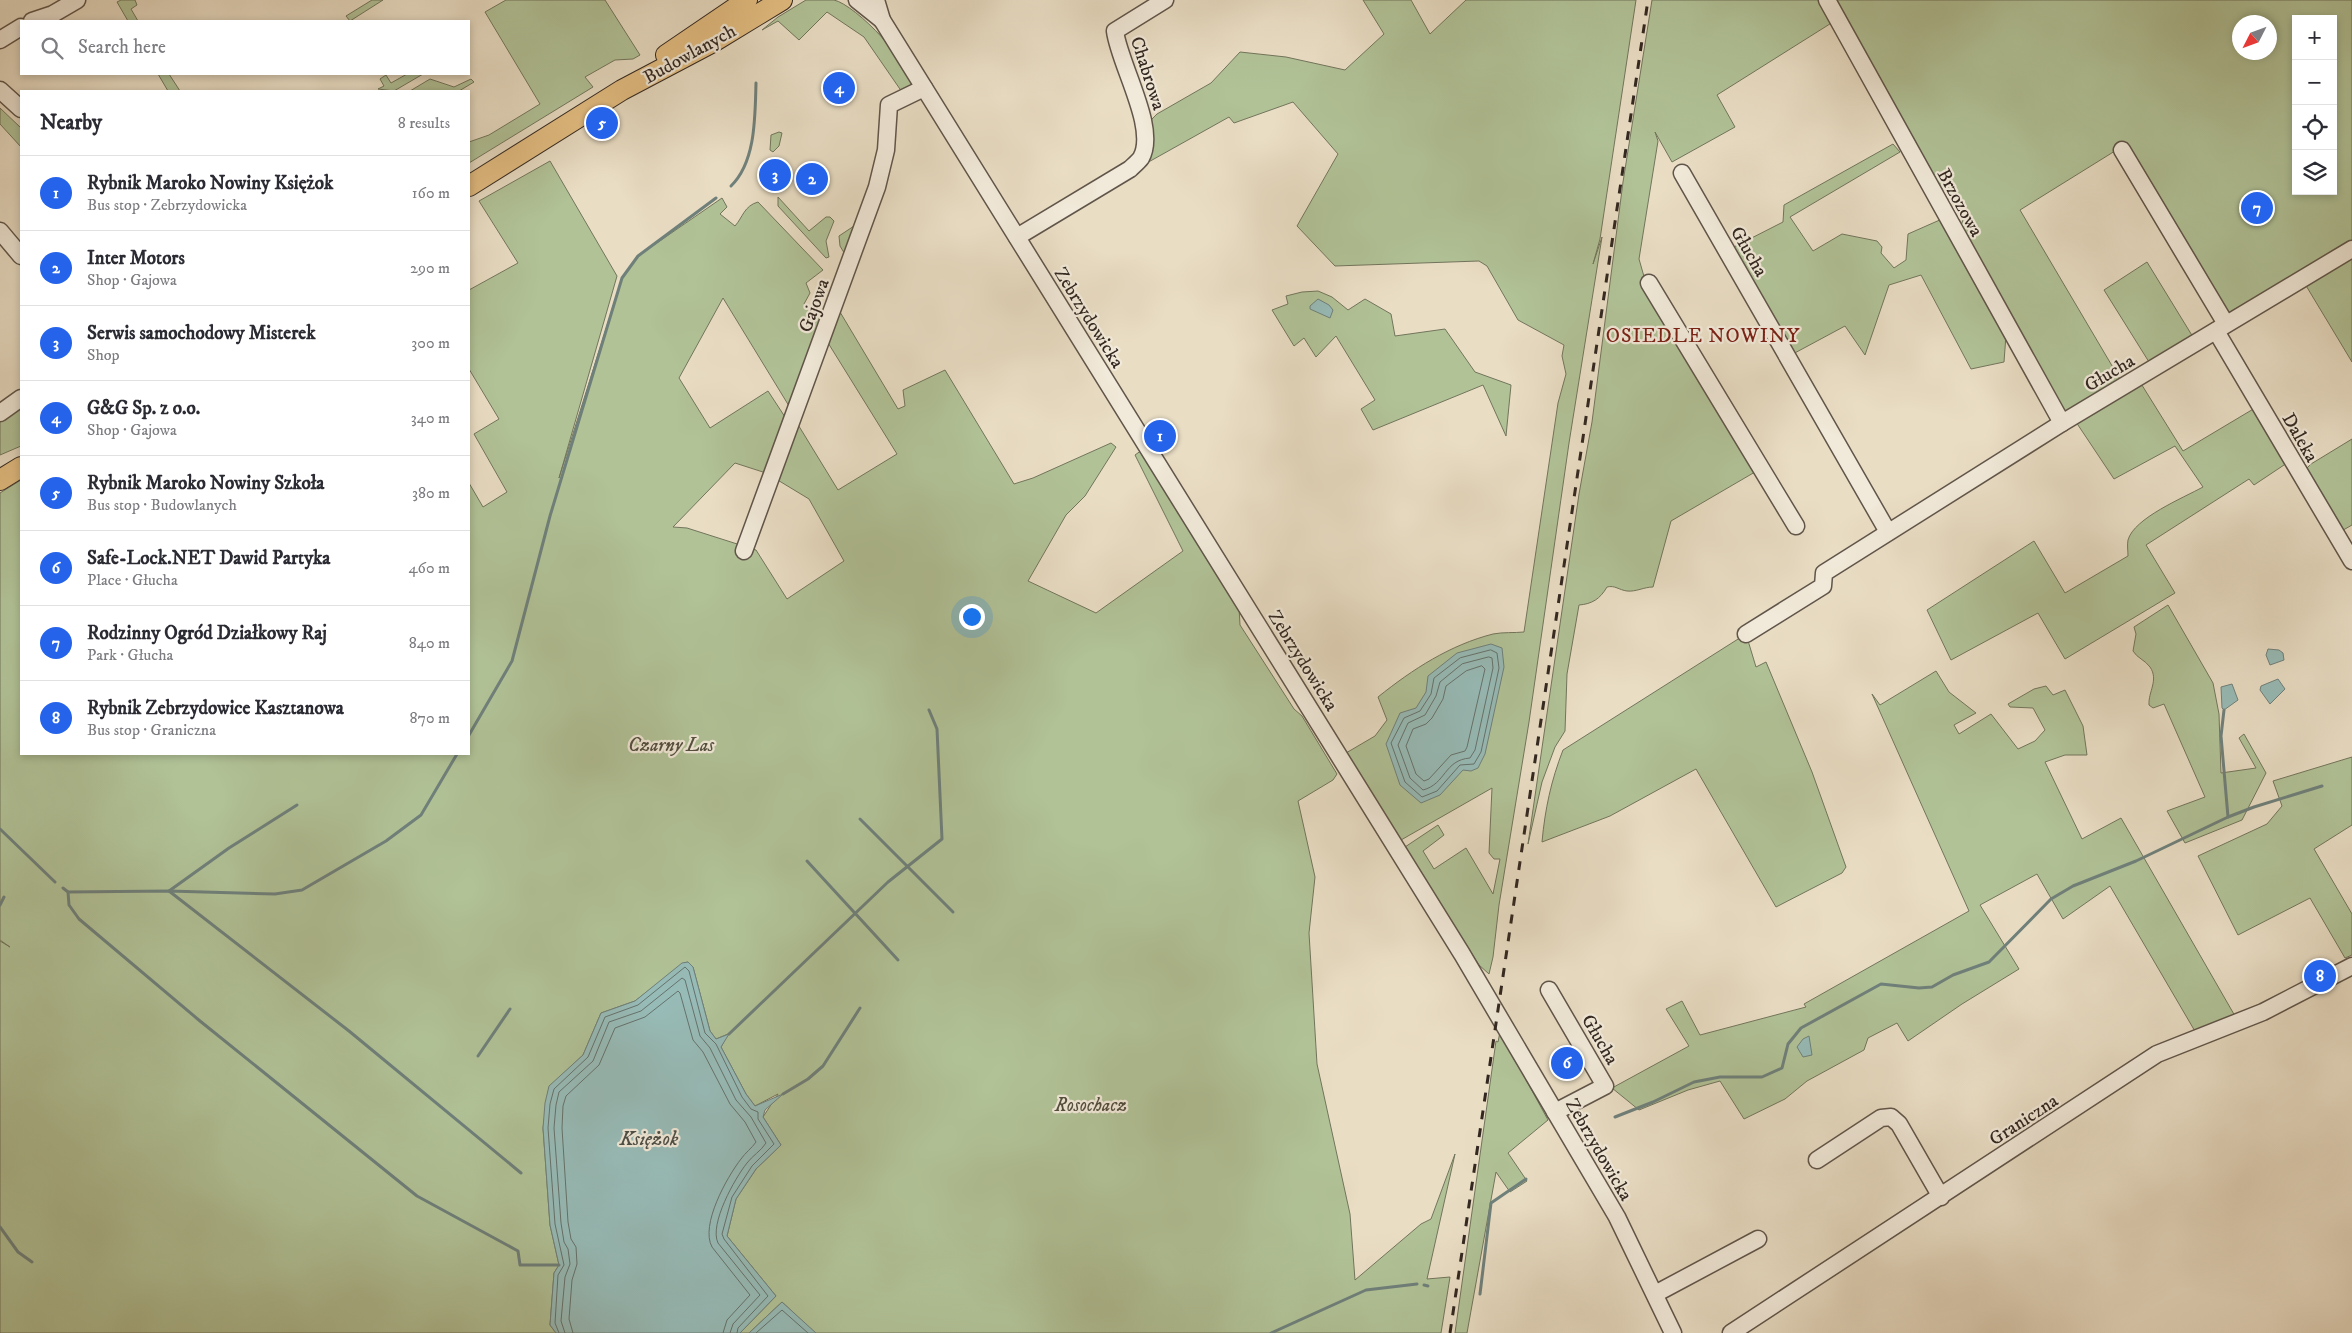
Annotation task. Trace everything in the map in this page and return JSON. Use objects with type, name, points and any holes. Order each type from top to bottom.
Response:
[{"type":"main road","name":"Budowlanych","points":[[622,90],[647,68],[747,0]]},
{"type":"main road","name":"Budowlanych","points":[[470,185],[622,90],[713,42],[782,0]]},
{"type":"main road","points":[[0,480],[20,468]]},
{"type":"street","points":[[35,20],[53,14],[77,0]]},
{"type":"street","name":"Zebrzydowicka","points":[[857,0],[882,20]]},
{"type":"street","name":"Zebrzydowicka","points":[[876,0],[882,20],[1416,878],[1616,1217],[1673,1333]]},
{"type":"street","name":"Chabrowa","points":[[1017,237],[1130,169],[1141,157],[1145,127],[1144,116],[1135,97],[1116,31],[1165,0]]},
{"type":"street","name":"Brzozowa","points":[[1827,0],[2062,423]]},
{"type":"street","points":[[0,40],[20,29]]},
{"type":"street","points":[[0,82],[11,99]]},
{"type":"street","name":"Gajowa","points":[[744,551],[877,187],[886,150],[889,105],[924,88]]},
{"type":"street","name":"Daleka","points":[[2122,150],[2352,561]]},
{"type":"street","name":"Głucha","points":[[1682,173],[1888,532]]},
{"type":"street","points":[[0,231],[20,255]]},
{"type":"street","name":"Głucha","points":[[1746,634],[1823,586],[1824,573],[1888,532],[2062,423],[2352,249]]},
{"type":"street","points":[[1649,283],[1796,526]]},
{"type":"street","points":[[0,413],[20,399]]},
{"type":"street","name":"Graniczna","points":[[1731,1333],[2157,1054],[2263,1012],[2352,966]]},
{"type":"street","name":"Głucha","points":[[1549,990],[1605,1086],[1555,1112]]},
{"type":"street","points":[[1817,1160],[1881,1118],[1891,1117],[1900,1124],[1941,1197]]},
{"type":"street","points":[[1654,1294],[1758,1239]]},
{"type":"green space","points":[[121,0],[135,0],[137,5],[131,9],[137,20],[127,20],[117,2]]},
{"type":"green space","points":[[372,0],[383,0],[352,20],[346,16]]},
{"type":"green space","points":[[506,0],[605,0],[640,55],[633,59],[615,60],[585,77],[593,87],[470,162],[470,142],[489,135],[540,104],[485,12]]},
{"type":"green space","points":[[806,0],[834,0],[844,4],[856,13],[894,51],[909,78],[911,88],[902,92],[864,37],[827,12],[799,40],[778,21],[762,30],[778,17]]},
{"type":"green space","points":[[1363,0],[1411,0],[1430,34],[1466,0],[1636,0],[1600,239],[1593,264],[1602,237],[1489,974],[1479,965],[1405,847],[1438,825],[1444,835],[1423,851],[1434,869],[1466,848],[1493,894],[1500,859],[1494,859],[1489,853],[1492,788],[1401,840],[1346,753],[1375,736],[1387,720],[1378,697],[1418,668],[1447,651],[1477,639],[1497,633],[1524,632],[1558,403],[1566,374],[1562,356],[1564,345],[1518,320],[1487,266],[1479,261],[1335,266],[1297,226],[1338,154],[1293,102],[1234,123],[1229,117],[1145,164],[1150,121],[1157,114],[1211,83],[1240,52],[1286,57],[1345,70],[1384,34]]},
{"type":"green space","points":[[1652,0],[1821,0],[1833,22],[1717,95],[1735,127],[1672,162],[1655,132],[1658,141],[1639,259],[1645,280],[1755,472],[1671,521],[1653,587],[1630,591],[1607,587],[1595,600],[1579,605],[1567,674],[1565,731],[1555,747],[1542,782],[1528,844],[1579,494],[1592,422],[1623,182]]},
{"type":"green space","points":[[1830,0],[2352,0],[2352,242],[2228,313],[2123,146],[2020,210],[2121,381],[2063,418],[1959,234],[1963,219],[1945,189],[1935,187]]},
{"type":"green space","points":[[159,75],[170,75],[179,90],[167,90]]},
{"type":"green space","points":[[386,75],[391,83],[405,75],[421,75],[396,90],[378,89],[384,86],[380,79]]},
{"type":"green space","points":[[430,79],[454,87],[471,79],[474,82],[461,90],[412,90]]},
{"type":"green space","points":[[0,108],[20,127],[20,146],[0,124]]},
{"type":"green space","points":[[779,132],[782,133],[779,146],[773,152],[770,150],[771,135]]},
{"type":"green space","points":[[1893,144],[1900,152],[1790,217],[1813,251],[1842,234],[1877,241],[1882,247],[1881,253],[1894,268],[1906,260],[1908,234],[1942,219],[2006,335],[2004,362],[1971,369],[1921,275],[1889,285],[1865,355],[1845,326],[1791,355],[1730,249],[1783,222],[1784,205]]},
{"type":"green space","points":[[550,161],[617,276],[559,478],[622,278],[638,256],[722,198],[727,207],[720,214],[735,226],[747,209],[758,202],[823,270],[806,283],[810,293],[804,304],[822,316],[789,406],[723,298],[679,378],[710,428],[768,391],[787,420],[766,473],[735,463],[673,527],[687,528],[756,550],[787,599],[844,561],[809,499],[776,479],[797,423],[838,490],[897,454],[825,338],[837,307],[898,409],[905,406],[903,390],[945,370],[1014,484],[1033,478],[1111,443],[1116,447],[1085,496],[1066,515],[1028,581],[1096,613],[1183,551],[1135,455],[1142,450],[1239,607],[1240,625],[1294,709],[1302,716],[1337,774],[1333,780],[1298,801],[1315,877],[1309,933],[1317,1064],[1350,1214],[1355,1280],[1421,1224],[1431,1219],[1455,1154],[1427,1279],[1450,1277],[1441,1333],[815,1333],[782,1302],[749,1333],[740,1333],[776,1296],[727,1236],[736,1199],[756,1169],[781,1145],[763,1117],[778,1094],[755,1106],[746,1094],[721,1047],[728,1034],[716,1039],[710,1031],[693,967],[688,962],[684,963],[635,1001],[601,1013],[583,1055],[549,1087],[543,1128],[550,1225],[559,1265],[554,1273],[550,1325],[556,1333],[0,1333],[0,941],[10,947],[0,940],[0,493],[20,481],[20,755],[470,755],[470,485],[483,507],[507,492],[474,434],[499,419],[470,371],[470,289],[518,263],[479,201]]},
{"type":"green space","points":[[778,197],[809,231],[826,217],[830,217],[834,221],[826,241],[829,257],[826,258],[778,206]]},
{"type":"green space","points":[[854,226],[858,226],[846,256],[840,246],[839,236]]},
{"type":"green space","points":[[2352,251],[2352,362],[2302,279]]},
{"type":"green space","points":[[2147,262],[2193,337],[2149,362],[2104,290]]},
{"type":"green space","points":[[1318,291],[1332,297],[1348,310],[1365,299],[1391,314],[1395,336],[1445,329],[1475,372],[1511,385],[1506,436],[1483,385],[1373,430],[1361,409],[1375,400],[1336,336],[1316,357],[1304,338],[1294,346],[1272,310],[1288,304],[1286,296]]},
{"type":"green space","points":[[2140,382],[2183,451],[2255,408],[2287,463],[2254,485],[2249,479],[2146,545],[2175,593],[2065,659],[2038,613],[1951,660],[1927,610],[2034,541],[2065,593],[2128,556],[2128,540],[2132,532],[2149,516],[2203,487],[2175,446],[2114,479],[2076,422]]},
{"type":"green space","points":[[20,404],[20,446],[0,455],[0,418]]},
{"type":"green space","points":[[2352,439],[2352,525],[2338,533],[2304,471],[2311,464]]},
{"type":"green space","points":[[2168,605],[2213,683],[2219,714],[2221,773],[2256,768],[2239,738],[2244,734],[2266,773],[2242,820],[2185,843],[2167,811],[2205,797],[2164,704],[2153,708],[2149,705],[2154,677],[2150,667],[2133,651],[2136,634],[2134,627]]},
{"type":"green space","points":[[1746,634],[1756,667],[1766,662],[1812,772],[1846,867],[1842,873],[1776,907],[1696,769],[1610,816],[1542,842],[1549,795],[1563,750]]},
{"type":"green space","points":[[1936,671],[1949,692],[1976,713],[1954,725],[1959,734],[1991,714],[2018,749],[2035,741],[2045,730],[2033,708],[2010,707],[2008,704],[2034,689],[2046,686],[2053,695],[2065,690],[2083,726],[2087,755],[2065,755],[2045,762],[2082,839],[2121,818],[2235,1016],[2196,1033],[2110,886],[2063,919],[2037,874],[1980,905],[2019,969],[1962,1004],[1908,1041],[1897,1023],[1868,1038],[1864,1050],[1807,1081],[1785,1099],[1744,1119],[1720,1081],[1688,1090],[1639,1110],[1612,1088],[1689,1046],[1666,1009],[1682,1001],[1700,1035],[1806,1007],[1804,1004],[1969,911],[1872,694],[1880,705]]},
{"type":"green space","points":[[2352,757],[2352,825],[2314,849],[2352,914],[2352,955],[2345,958],[2310,898],[2238,935],[2198,856],[2267,824],[2282,806],[2273,781]]},
{"type":"green space","points":[[1500,1032],[1548,1120],[1508,1153],[1527,1181],[1510,1192],[1496,1172],[1467,1333],[1455,1333],[1496,1041],[1498,1042]]},
{"type":"water","points":[[1318,299],[1329,305],[1333,310],[1330,318],[1310,309],[1310,306]]},
{"type":"water","points":[[1491,644],[1502,648],[1504,667],[1485,754],[1478,768],[1471,771],[1463,770],[1440,795],[1421,803],[1400,785],[1386,744],[1400,713],[1416,708],[1426,692],[1428,676],[1457,653]]},
{"type":"water","points":[[2268,649],[2279,650],[2283,653],[2284,660],[2270,665],[2266,655]]},
{"type":"water","points":[[2278,679],[2285,689],[2270,704],[2260,690],[2261,686]]},
{"type":"water","points":[[2232,684],[2238,700],[2224,710],[2222,708],[2221,687]]},
{"type":"water","name":"Księżok","points":[[688,962],[693,967],[710,1031],[716,1039],[729,1034],[721,1047],[746,1094],[755,1106],[783,1094],[765,1110],[763,1117],[781,1145],[756,1169],[736,1199],[727,1236],[776,1296],[740,1333],[556,1333],[550,1325],[554,1273],[559,1265],[550,1225],[543,1128],[545,1103],[549,1086],[583,1055],[601,1013],[635,1001],[682,963]]},
{"type":"water","points":[[1809,1036],[1812,1055],[1803,1057],[1797,1047],[1803,1039]]},
{"type":"water","points":[[782,1302],[816,1333],[749,1333]]},
{"type":"waterway","points":[[731,186],[739,176],[750,152],[754,124],[756,83]]},
{"type":"waterway","points":[[470,733],[512,661],[550,516],[622,278],[638,256],[716,198]]},
{"type":"waterway","points":[[729,1034],[888,882],[942,839],[937,729],[929,710]]},
{"type":"waterway","points":[[2224,710],[2221,736],[2228,817]]},
{"type":"waterway","points":[[68,892],[169,891],[275,894],[302,890],[386,841],[421,815],[456,755]]},
{"type":"waterway","points":[[1615,1117],[1653,1102],[1694,1082],[1720,1077],[1762,1077],[1782,1068],[1788,1044],[1801,1028],[1881,984],[1919,988],[1932,987],[1953,975],[1989,962],[2051,899],[2073,886],[2136,861],[2228,817],[2322,786]]},
{"type":"waterway","points":[[297,805],[229,848],[169,891],[349,1031],[521,1173]]},
{"type":"waterway","points":[[860,819],[953,912]]},
{"type":"waterway","points":[[0,829],[55,882]]},
{"type":"waterway","points":[[807,861],[898,960]]},
{"type":"waterway","points":[[63,888],[68,892],[69,905],[79,919],[200,1021],[417,1196],[518,1251],[520,1265],[559,1265]]},
{"type":"waterway","points":[[0,905],[4,897]]},
{"type":"waterway","points":[[783,1094],[808,1079],[823,1066],[860,1008]]},
{"type":"waterway","points":[[478,1056],[510,1009]]},
{"type":"waterway","points":[[1480,1294],[1491,1203],[1526,1179]]},
{"type":"waterway","points":[[0,1227],[18,1252],[32,1262]]},
{"type":"waterway","points":[[1271,1333],[1366,1290],[1417,1284]]},
{"type":"waterway","points":[[1424,1285],[1428,1286]]},
{"type":"railway","points":[[1450,1333],[1648,0]]},
{"type":"place","name":"G&G Sp. z o.o.","points":[[839,88]]},
{"type":"place","name":"Rybnik Maroko Nowiny Szkoła","points":[[602,123]]},
{"type":"place","name":"Serwis samochodowy Misterek","points":[[775,175]]},
{"type":"place","name":"Inter Motors","points":[[812,179]]},
{"type":"place","name":"Rodzinny Ogród Działkowy Raj","points":[[2257,208]]},
{"type":"place","name":"Rybnik Maroko Nowiny Księżok","points":[[1160,436]]},
{"type":"place","name":"Rybnik Zebrzydowice Kasztanowa","points":[[2320,976]]},
{"type":"place","name":"Safe-Lock.NET Dawid Partyka","points":[[1567,1063]]},
{"type":"district","name":"OSIEDLE NOWINY","points":[[1703,335]]},
{"type":"park label","name":"Czarny Las","points":[[671,744]]},
{"type":"park label","name":"Rosochacz","points":[[1091,1104]]}]
